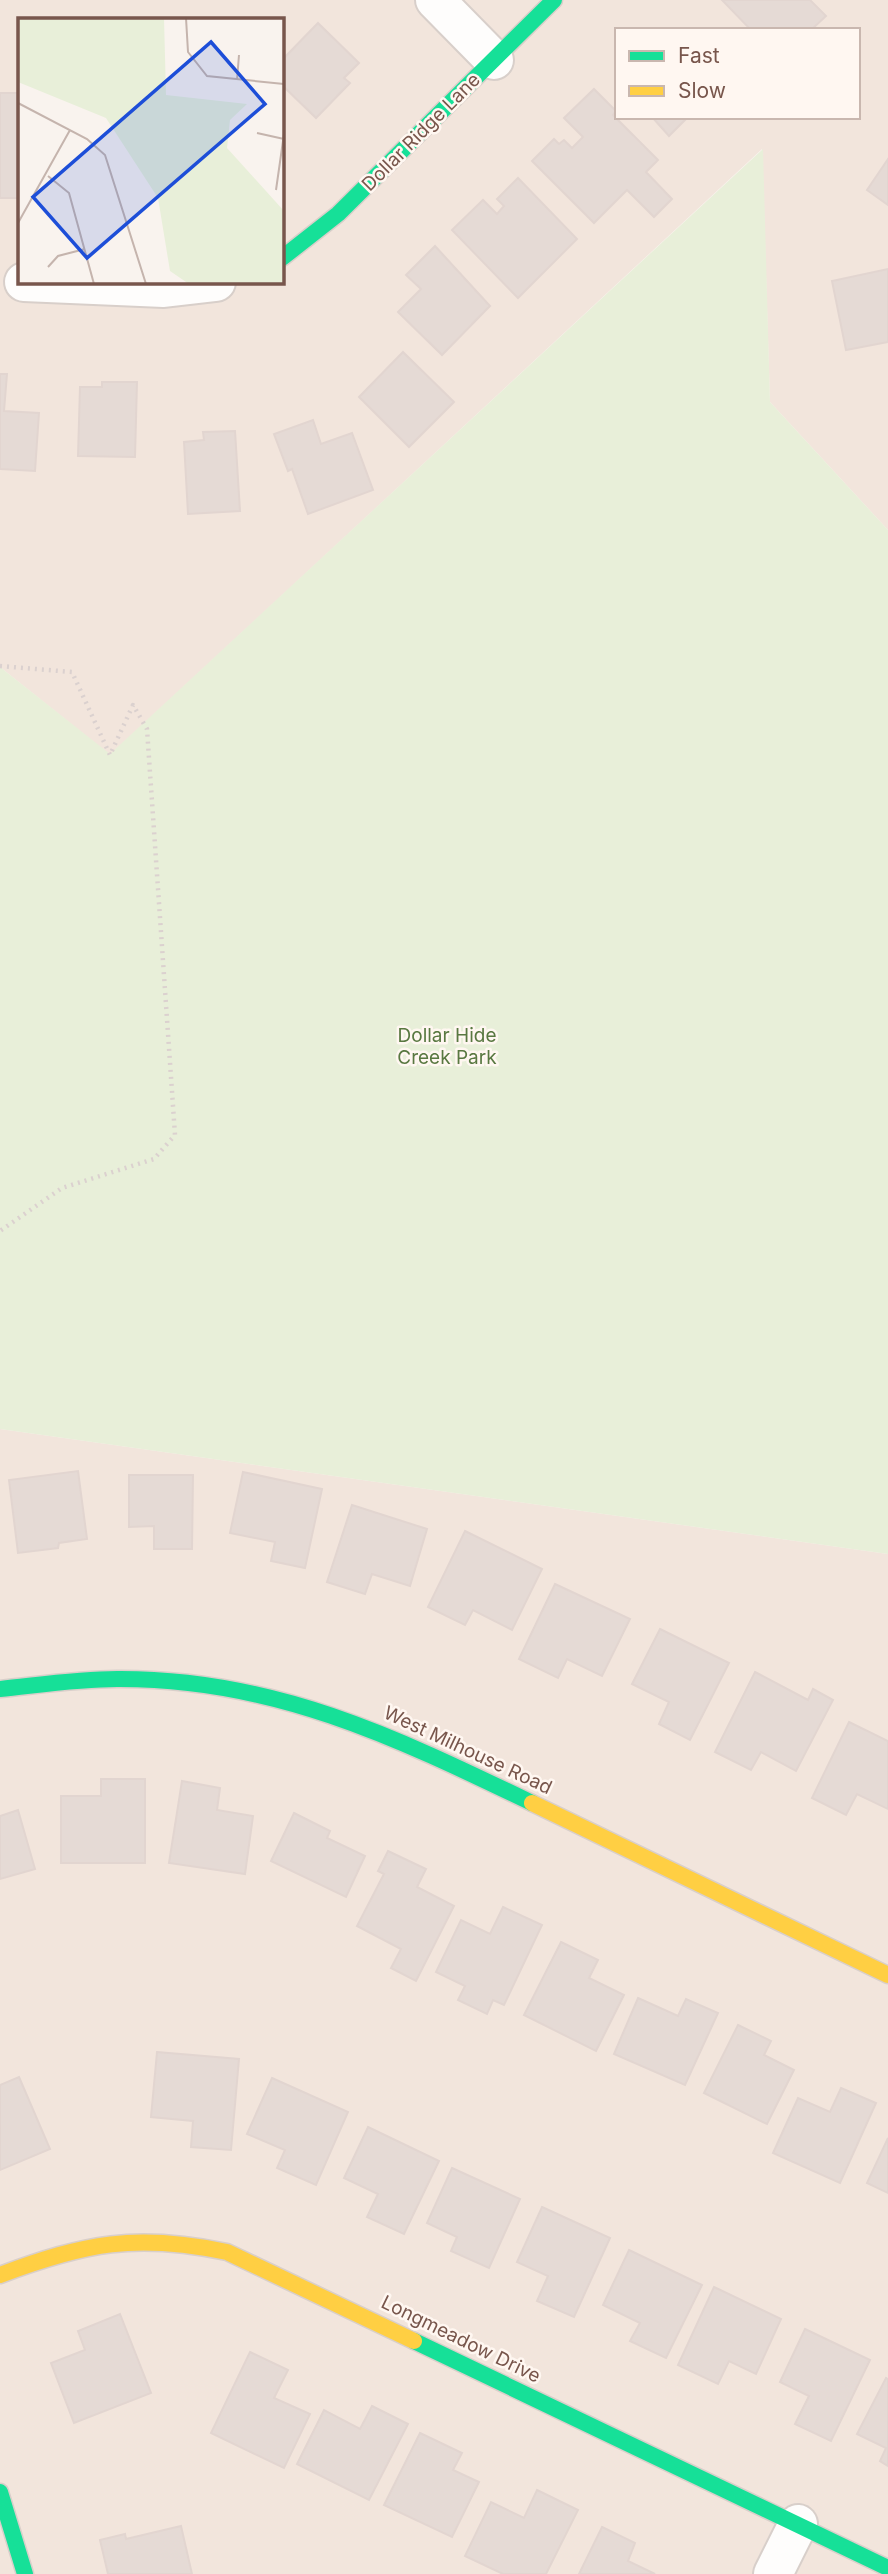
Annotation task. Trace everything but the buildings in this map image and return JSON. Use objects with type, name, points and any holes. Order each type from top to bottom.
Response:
[{"type":"street","points":[[435,0],[494,60]]},
{"type":"street","name":"Dollar Ridge Lane","points":[[284,256],[338,214],[554,0]]},
{"type":"street","points":[[0,281],[18,282]]},
{"type":"street","points":[[82,284],[184,287],[203,284]]},
{"type":"street","name":"West Milhouse Road","points":[[0,1689],[134,1679],[224,1687],[302,1704],[361,1723],[888,1975]]},
{"type":"street","name":"Longmeadow Drive","points":[[0,2275],[50,2255],[92,2243],[123,2239],[176,2241],[227,2252],[888,2568]]},
{"type":"street","points":[[0,2492],[25,2574]]},
{"type":"street","points":[[773,2574],[798,2524]]},
{"type":"path","points":[[0,666],[72,672],[110,755],[133,705],[146,730],[175,1135],[154,1159],[62,1188],[0,1231]]},
{"type":"shaded area","points":[[0,0],[888,0],[888,530],[770,402],[762,149],[110,755],[0,667]]},
{"type":"shaded area","points":[[0,1429],[888,1554],[888,2574],[0,2574]]},
{"type":"green space","name":"Dollar Hide Creek Park","points":[[763,149],[770,402],[888,530],[888,1554],[0,1429],[0,667],[110,754]]},
{"type":"traffic: fast","points":[[284,256],[338,214],[554,0]]},
{"type":"traffic: fast","points":[[0,1689],[73,1681],[174,1681],[281,1700],[382,1734],[532,1803]]},
{"type":"traffic: fast","points":[[414,2341],[888,2568]]},
{"type":"traffic: fast","points":[[0,2492],[25,2574]]},
{"type":"traffic: slow","points":[[532,1803],[888,1975]]},
{"type":"traffic: slow","points":[[0,2275],[59,2255],[111,2244],[138,2242],[195,2246],[227,2252],[414,2341]]}]
